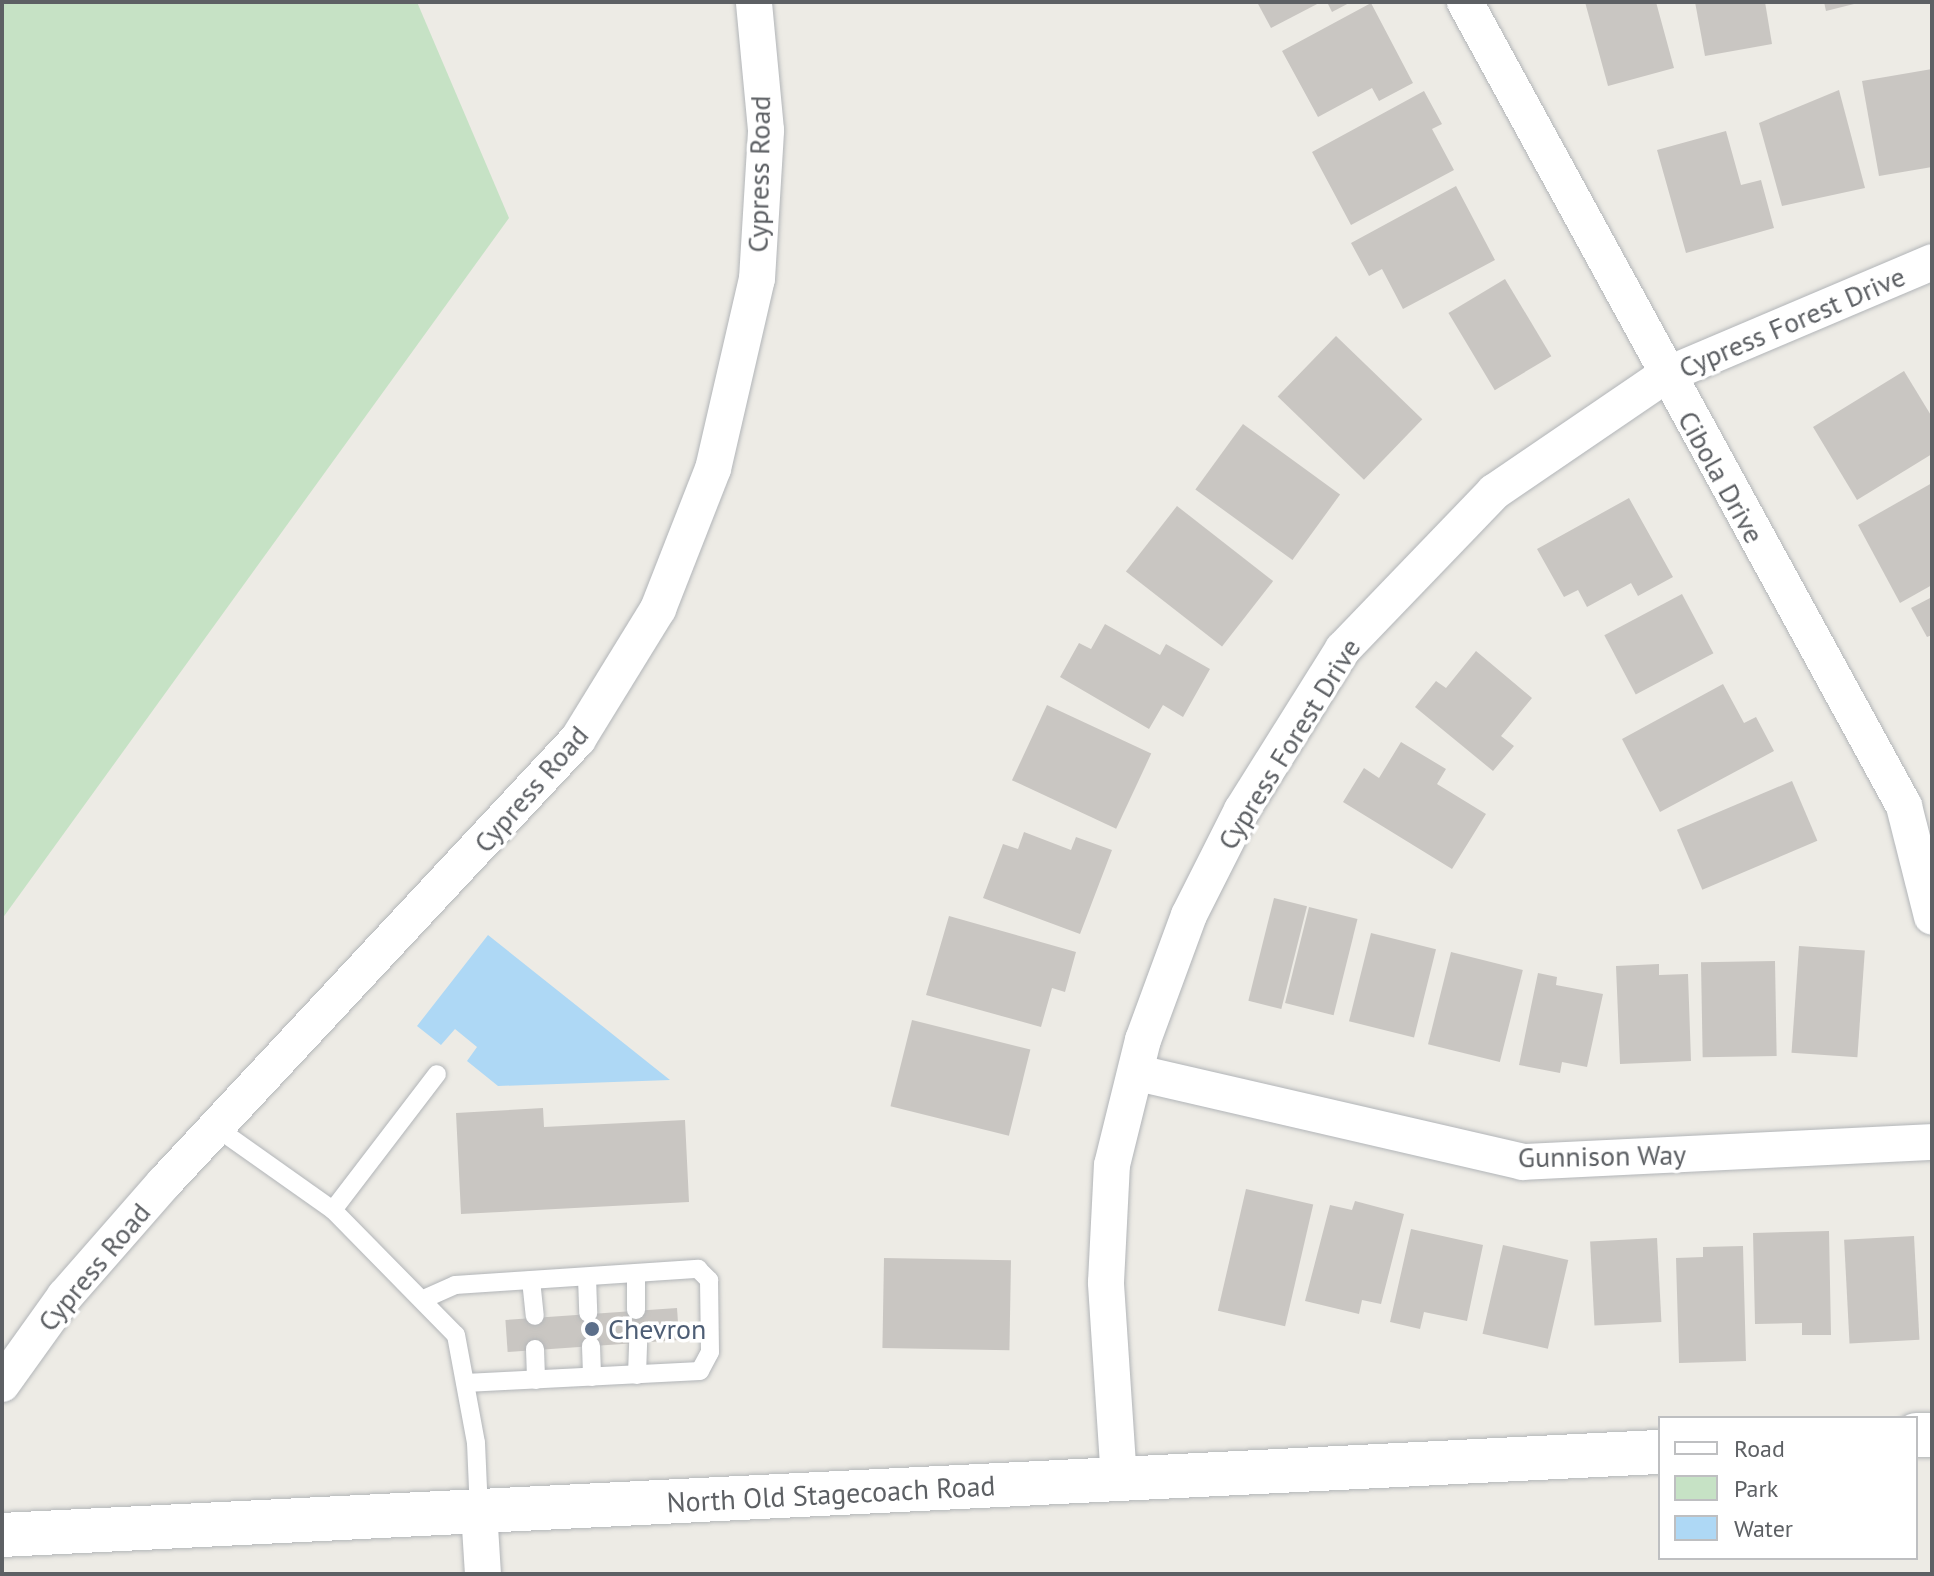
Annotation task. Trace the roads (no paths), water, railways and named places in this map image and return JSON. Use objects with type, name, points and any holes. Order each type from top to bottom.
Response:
[{"type":"street","name":"Cypress Road","points":[[2,1384],[65,1296],[578,739],[658,609],[713,469],[757,279],[766,130],[754,2]]},
{"type":"street","name":"Cibola Drive","points":[[1465,2],[1664,376],[1904,806],[1932,917]]},
{"type":"street","name":"Cypress Forest Drive","points":[[1119,1480],[1106,1282],[1112,1165],[1189,915],[1242,810],[1343,649],[1494,492],[1664,376],[1932,262]]},
{"type":"street","name":"Gunnison Way","points":[[1138,1073],[1523,1162],[1932,1142]]},
{"type":"street","name":"North Old Stagecoach Road","points":[[2,1535],[1658,1452]]},
{"type":"street","points":[[479,1511],[483,1574]]},
{"type":"lane","points":[[333,1210],[437,1074]]},
{"type":"lane","points":[[217,1128],[333,1210],[426,1298],[456,1335],[465,1383],[479,1511]]},
{"type":"lane","points":[[426,1298],[455,1285],[698,1269],[709,1280],[710,1352],[700,1371],[465,1383]]},
{"type":"lane","points":[[636,1273],[636,1310]]},
{"type":"lane","points":[[587,1277],[588,1313]]},
{"type":"lane","points":[[531,1280],[535,1316]]},
{"type":"lane","points":[[637,1375],[638,1343]]},
{"type":"lane","points":[[591,1346],[592,1377]]},
{"type":"lane","points":[[535,1349],[536,1380]]},
{"type":"water","points":[[488,935],[670,1080],[498,1086],[467,1061],[477,1047],[455,1029],[441,1045],[417,1026]]},
{"type":"place","name":"Chevron","points":[[592,1329]]}]
